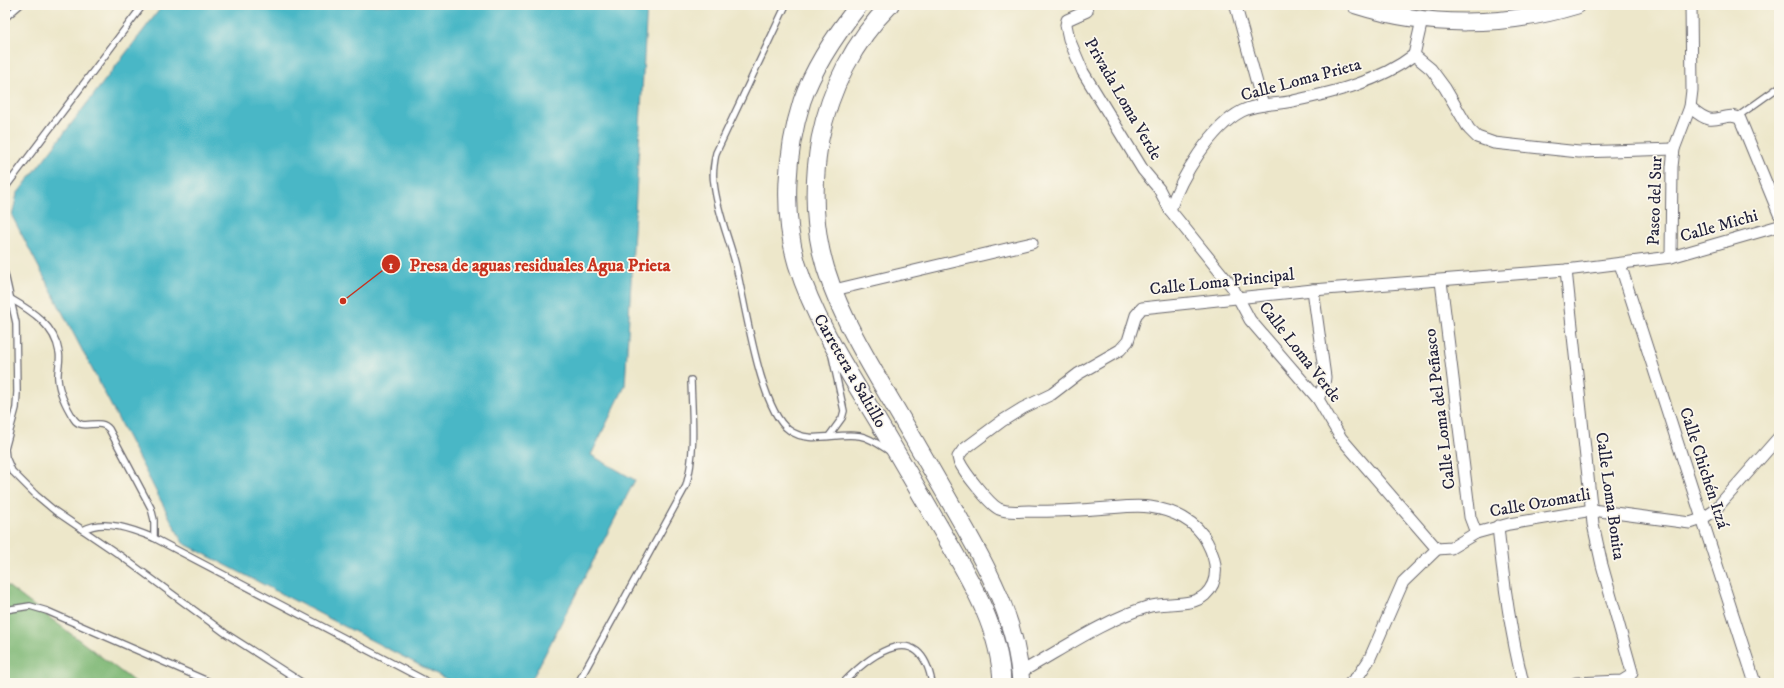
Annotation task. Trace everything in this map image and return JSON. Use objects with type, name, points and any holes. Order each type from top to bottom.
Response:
[{"type":"main road","name":"Carretera a Saltillo","points":[[859,5],[841,27],[826,51],[803,100],[796,125],[788,176],[788,208],[797,264],[817,315],[829,340],[900,458],[980,600],[996,649],[1002,683]]},
{"type":"main road","name":"Carretera a Saltillo","points":[[890,5],[862,38],[847,64],[836,87],[823,126],[816,179],[818,231],[821,253],[847,322],[989,570],[1010,621],[1021,678]]},
{"type":"main road","points":[[1356,5],[1381,12],[1422,20],[1462,22],[1494,22],[1525,18],[1577,5]]},
{"type":"street","name":"Paseo del Sur","points":[[1671,257],[1672,166],[1674,149],[1690,107],[1691,5]]},
{"type":"street","points":[[1236,7],[1263,105]]},
{"type":"street","name":"Privada Loma Verde","points":[[1087,12],[1071,18],[1066,23],[1072,49],[1083,72],[1143,170],[1159,189],[1170,210]]},
{"type":"street","points":[[1422,20],[1414,55],[1431,69],[1445,88],[1469,129],[1484,140],[1494,143],[1573,152],[1674,149]]},
{"type":"street","name":"Calle Loma Prieta","points":[[1170,210],[1183,178],[1218,131],[1228,121],[1243,111],[1263,105],[1292,101],[1376,78],[1392,70],[1414,55]]},
{"type":"street","points":[[1690,107],[1701,116],[1710,119],[1730,116],[1737,117],[1742,122],[1779,214]]},
{"type":"street","name":"Calle Loma Verde","points":[[1170,210],[1205,252],[1239,298],[1250,320],[1318,399],[1341,438],[1437,549]]},
{"type":"street","name":"Calle Michi","points":[[1620,264],[1671,257],[1779,226]]},
{"type":"street","points":[[834,290],[1032,243]]},
{"type":"street","name":"Calle Loma Principal","points":[[1021,678],[1099,628],[1133,612],[1149,606],[1197,600],[1205,595],[1214,579],[1217,567],[1206,540],[1191,522],[1176,514],[1150,507],[1050,512],[1007,511],[998,509],[960,464],[958,457],[960,453],[1002,420],[1052,394],[1078,374],[1120,350],[1128,341],[1136,315],[1142,308],[1313,290],[1441,281],[1620,264]]},
{"type":"street","name":"Calle Chichén Itzá","points":[[1620,264],[1755,683]]},
{"type":"street","name":"Calle Loma Bonita","points":[[1566,270],[1593,524],[1602,565],[1632,668],[1630,676],[1622,681],[1576,683]]},
{"type":"street","name":"Calle Loma del Peñasco","points":[[1441,281],[1470,517],[1476,533]]},
{"type":"street","points":[[1313,290],[1325,377],[1324,386],[1318,399]]},
{"type":"street","name":"Calle Ozomatli","points":[[1437,549],[1451,548],[1476,533],[1498,526],[1592,510],[1690,523],[1702,519],[1714,511],[1779,437]]},
{"type":"street","points":[[1498,526],[1504,590],[1514,650],[1523,683]]},
{"type":"street","points":[[1350,683],[1359,674],[1369,660],[1403,582],[1437,549]]},
{"type":"lane","points":[[5,18],[20,5]]},
{"type":"lane","points":[[5,188],[144,5]]},
{"type":"lane","points":[[786,5],[716,153],[713,168],[713,182],[717,206],[735,262],[748,324],[769,403],[781,424],[790,432],[810,438],[829,436],[860,436],[900,458]]},
{"type":"lane","points":[[1737,117],[1779,87]]},
{"type":"lane","points":[[5,274],[16,323],[16,408],[5,449],[12,471],[23,483],[56,511],[121,556],[225,633],[303,683]]},
{"type":"lane","points":[[11,299],[34,314],[45,324],[52,334],[59,350],[59,388],[75,421],[81,424],[102,423],[109,429],[151,508],[154,520],[154,538]]},
{"type":"lane","points":[[829,340],[834,373],[844,411],[829,436]]},
{"type":"lane","points":[[578,683],[686,486],[693,451],[692,380]]},
{"type":"lane","points":[[83,530],[90,526],[102,525],[141,533],[154,538],[430,683]]},
{"type":"lane","points":[[5,610],[13,607],[30,606],[47,611],[212,683]]},
{"type":"lane","points":[[843,683],[857,668],[876,654],[893,646],[906,646],[917,651],[924,659],[930,671],[932,683]]},
{"type":"green space","points":[[5,584],[136,683],[5,683]]},
{"type":"water","points":[[163,5],[647,5],[625,386],[591,455],[635,480],[530,683],[454,683],[183,543],[12,216],[17,194]]},
{"type":"place","name":"Presa de aguas residuales Agua Prieta","points":[[343,301]]}]
